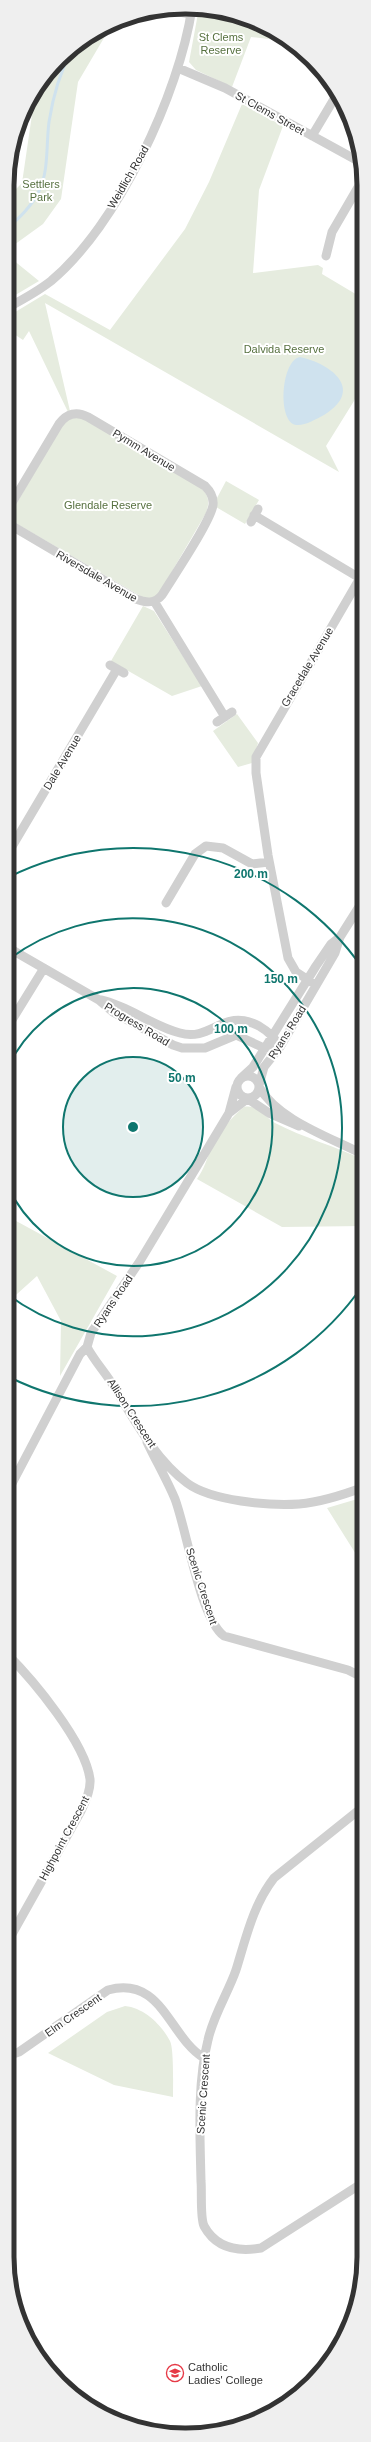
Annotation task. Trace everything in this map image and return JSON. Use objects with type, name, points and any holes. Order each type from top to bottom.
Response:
[{"type":"street","name":"Weidlich Road","points":[[14,304],[36,291],[60,272],[101,222],[144,151],[178,68],[191,14]]},
{"type":"street","name":"St Clems Street","points":[[178,68],[219,85],[355,159]]},
{"type":"street","points":[[312,136],[334,100]]},
{"type":"street","points":[[326,256],[332,232],[357,189]]},
{"type":"street","name":"Pymm Avenue","points":[[14,499],[59,424],[68,415],[81,414],[205,486],[213,498],[212,508],[208,518],[162,595],[154,601]]},
{"type":"street","points":[[254,516],[357,576]]},
{"type":"street","name":"Riversdale Avenue","points":[[14,527],[136,599],[154,601],[225,717]]},
{"type":"street","name":"Gracedale Avenue","points":[[269,862],[256,773],[256,757],[264,740],[357,587]]},
{"type":"street","name":"Dale Avenue","points":[[14,843],[117,669]]},
{"type":"street","points":[[166,903],[195,854],[206,846],[218,846],[252,864],[269,862],[288,958],[296,972],[316,985]]},
{"type":"street","name":"Ryans Road","points":[[241,1078],[253,1068],[264,1048],[328,948],[340,936],[357,910]]},
{"type":"street","name":"Ryans Road","points":[[259,1086],[264,1067],[280,1047],[335,953],[340,936]]},
{"type":"street","name":"Progress Road","points":[[14,951],[99,1000],[113,1012],[164,1041],[182,1048],[212,1047],[236,1035],[247,1038],[264,1048]]},
{"type":"street","points":[[14,1017],[44,968]]},
{"type":"street","name":"Progress Road","points":[[99,1000],[113,1004],[182,1034],[199,1034],[226,1022],[240,1019],[254,1024],[273,1035],[280,1047]]},
{"type":"street","points":[[264,1048],[280,1047]]},
{"type":"street","points":[[308,1128],[270,1103],[259,1086],[257,1080],[251,1076],[241,1078],[236,1087],[240,1096],[248,1099],[277,1117],[308,1128],[357,1152]]},
{"type":"street","points":[[248,1099],[256,1096],[259,1086]]},
{"type":"street","name":"Ryans Road","points":[[14,1479],[80,1354],[87,1347],[91,1333],[140,1261],[229,1113],[236,1087]]},
{"type":"street","name":"Ryans Road","points":[[229,1113],[248,1099]]},
{"type":"street","name":"Allison Crescent","points":[[87,1347],[93,1359],[104,1371],[147,1442],[188,1484],[214,1495],[249,1501],[299,1504],[324,1500],[357,1489]]},
{"type":"street","name":"Scenic Crescent","points":[[147,1442],[175,1500],[207,1609],[217,1630],[224,1636],[348,1670],[357,1674]]},
{"type":"street","name":"Highpoint Crescent","points":[[14,1661],[29,1676],[48,1700],[78,1748],[90,1779],[86,1799],[81,1811],[14,1931]]},
{"type":"street","name":"Scenic Crescent","points":[[357,1811],[287,1866],[266,1889],[254,1913],[232,1983],[208,2038],[204,2058],[200,2139],[203,2225],[213,2239],[231,2249],[246,2250],[261,2248],[357,2186]]},
{"type":"street","name":"Elm Crescent","points":[[14,2053],[32,2044],[108,1990],[121,1988],[139,1991],[158,2003],[188,2045],[204,2058]]},
{"type":"green space","name":"St Clems Reserve","points":[[198,14],[219,17],[241,23],[276,40],[251,37],[232,87],[196,70],[189,62]]},
{"type":"green space","name":"Settlers Park","points":[[106,34],[78,82],[61,199],[43,224],[14,245],[14,191],[22,183],[33,108],[37,100],[49,81],[64,64],[81,49]]},
{"type":"green space","name":"Dalvida Reserve","points":[[242,104],[283,126],[259,190],[253,273],[318,265],[323,268],[322,274],[357,295],[357,394],[326,446],[339,472],[45,303],[70,411],[68,412],[29,331],[23,340],[14,334],[14,313],[45,294],[110,330],[185,229],[209,182]]},
{"type":"green space","points":[[14,261],[39,281],[14,296]]},
{"type":"green space","name":"Glendale Reserve","points":[[81,417],[199,486],[207,495],[208,505],[206,513],[160,592],[153,598],[144,598],[14,522],[14,508],[62,425],[68,419]]},
{"type":"green space","points":[[226,481],[259,500],[245,524],[216,507],[217,498]]},
{"type":"green space","points":[[143,606],[154,611],[202,686],[172,696],[111,661]]},
{"type":"green space","points":[[237,714],[258,743],[252,763],[238,767],[213,731]]},
{"type":"green space","points":[[244,1107],[253,1107],[275,1123],[308,1138],[357,1157],[357,1226],[282,1227],[197,1179],[217,1137]]},
{"type":"green space","points":[[14,1220],[117,1276],[60,1376],[61,1321],[37,1276],[14,1297]]},
{"type":"green space","points":[[357,1499],[357,1556],[327,1508]]},
{"type":"green space","points":[[125,2006],[132,2007],[145,2013],[157,2023],[170,2041],[173,2059],[173,2097],[114,2085],[48,2053],[107,2012]]},
{"type":"water","points":[[300,357],[312,360],[332,372],[339,379],[343,388],[342,396],[336,406],[314,420],[296,425],[290,421],[286,414],[284,391],[285,379],[289,368],[294,361]]},
{"type":"waterway","points":[[14,222],[29,207],[42,183],[46,166],[49,122],[58,84],[66,62]]},
{"type":"place","name":"Catholic Ladies' College","points":[[175,2373]]}]
